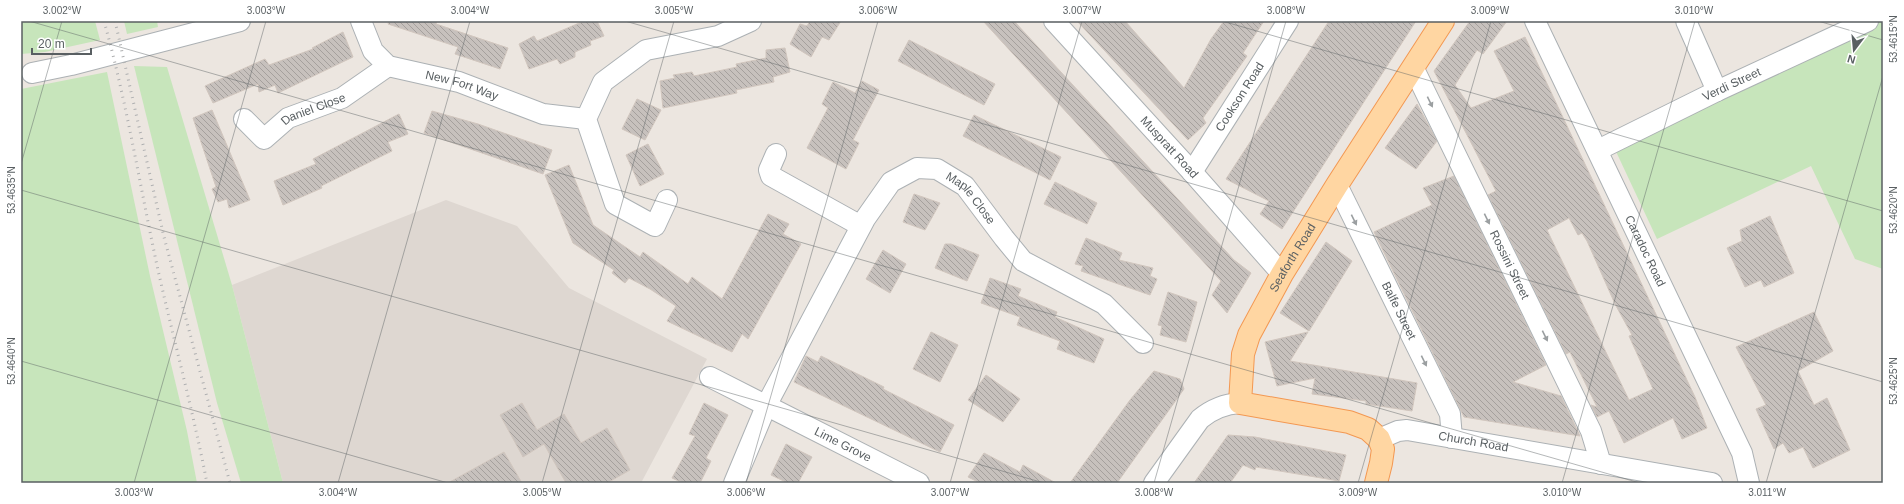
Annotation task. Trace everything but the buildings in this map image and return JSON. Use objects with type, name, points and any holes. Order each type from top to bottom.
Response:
[{"type":"main road","name":"Seaforth Road","points":[[1240,403],[1241,371],[1245,344],[1282,274],[1337,185],[1443,21]]},
{"type":"main road","points":[[1240,403],[1349,422],[1368,429],[1379,439],[1383,455],[1376,483]]},
{"type":"street","points":[[32,73],[71,65],[240,21]]},
{"type":"street","points":[[361,21],[373,51],[388,66]]},
{"type":"street","points":[[667,200],[655,226],[615,204],[586,119],[603,82],[646,50],[718,36],[751,21]]},
{"type":"street","name":"Muspratt Road","points":[[1054,21],[1192,172],[1282,274]]},
{"type":"street","name":"Cookson Road","points":[[1192,172],[1288,21]]},
{"type":"street","name":"Caradoc Road","points":[[1535,21],[1742,453],[1749,483]]},
{"type":"street","points":[[1686,21],[1718,91]]},
{"type":"street","name":"Verdi Street","points":[[1598,150],[1718,91],[1868,21]]},
{"type":"street","name":"Daniel Close","points":[[244,119],[264,139],[288,118],[342,98],[388,66]]},
{"type":"street","name":"New Fort Way","points":[[388,66],[459,82],[543,114],[586,119]]},
{"type":"street","name":"Rossini Street","points":[[1413,67],[1591,431],[1601,464]]},
{"type":"street","points":[[776,154],[768,170],[771,176],[861,226]]},
{"type":"street","name":"Maple Close","points":[[766,404],[861,226],[891,182],[917,168],[937,169],[965,186],[1004,238],[1024,261],[1104,304],[1143,343]]},
{"type":"street","name":"Balfe Street","points":[[1337,185],[1450,414],[1452,438]]},
{"type":"street","name":"Lime Grove","points":[[710,377],[766,404],[919,483]]},
{"type":"street","points":[[1154,483],[1200,419],[1220,406],[1240,403]]},
{"type":"street","points":[[734,483],[766,404]]},
{"type":"street","name":"Church Road","points":[[1379,439],[1398,431],[1407,430],[1712,483]]},
{"type":"shaded area","points":[[446,200],[517,226],[569,288],[707,359],[641,483],[283,483],[232,285]]},
{"type":"green space","points":[[21,21],[95,21],[100,40],[45,52],[21,54]]},
{"type":"green space","points":[[124,21],[157,21],[158,27],[127,34]]},
{"type":"green space","points":[[1879,21],[1883,21],[1883,269],[1855,259],[1811,166],[1657,239],[1612,143]]},
{"type":"green space","points":[[134,66],[167,67],[232,285],[283,483],[241,483],[217,403]]},
{"type":"green space","points":[[107,72],[150,276],[187,431],[197,483],[21,483],[21,89]]},
{"type":"railway","points":[[104,21],[120,83],[158,270],[190,403],[207,483]]},
{"type":"railway","points":[[115,21],[164,237],[230,483]]}]
